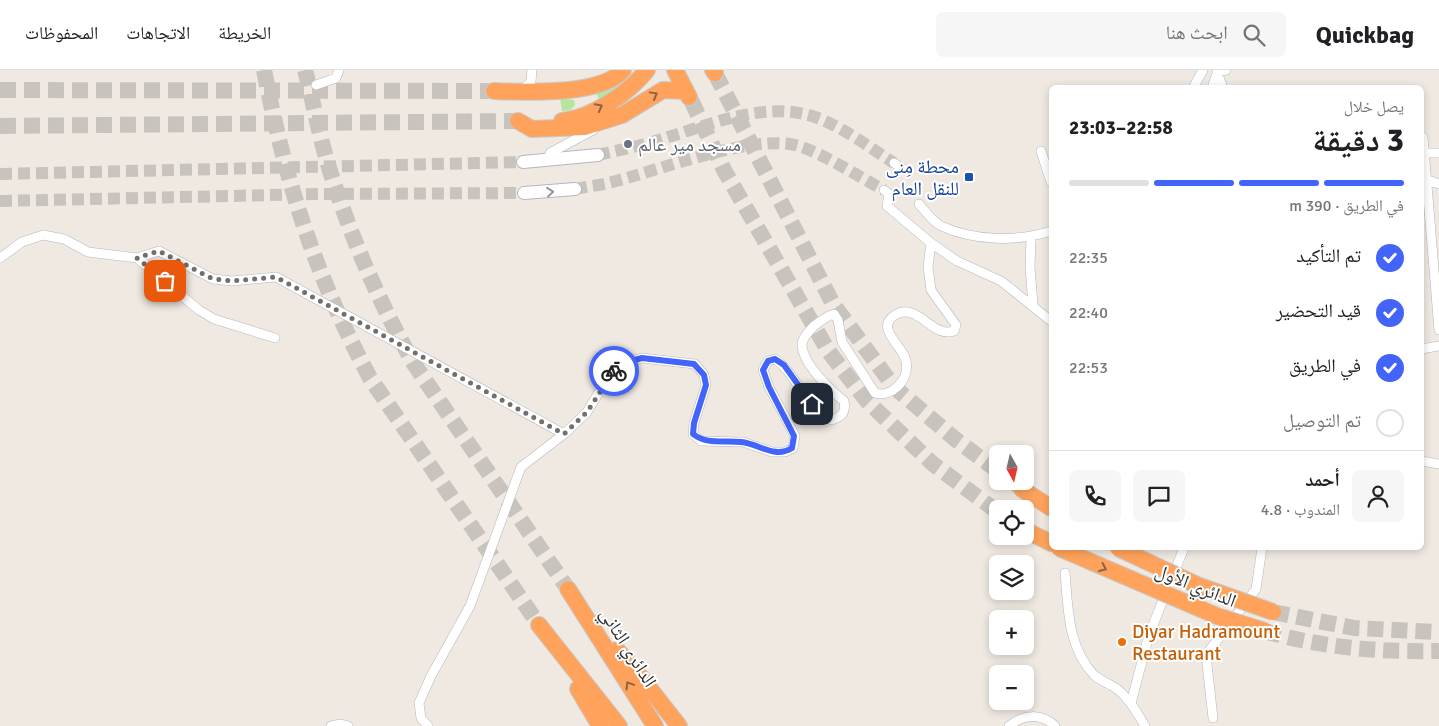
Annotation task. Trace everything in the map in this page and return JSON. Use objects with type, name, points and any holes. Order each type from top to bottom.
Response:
[{"type":"highway","points":[[494,91],[541,92],[579,89],[601,82],[623,70]]},
{"type":"highway","points":[[646,70],[626,92],[584,115],[569,120],[518,121],[532,129],[584,127],[626,112],[663,90],[688,95],[675,70]]},
{"type":"highway","points":[[1024,490],[1049,507]]},
{"type":"highway","points":[[1034,534],[1049,542]]},
{"type":"highway","name":"الدائري الأول","points":[[1064,550],[1208,612],[1265,631]]},
{"type":"highway","name":"الدائري الأول","points":[[1122,550],[1197,585],[1273,612]]},
{"type":"highway","name":"الدائري الثاني","points":[[568,589],[655,726]]},
{"type":"highway","points":[[592,624],[639,675],[678,726]]},
{"type":"highway","points":[[538,625],[556,650],[619,726]]},
{"type":"highway","points":[[556,650],[600,726]]},
{"type":"main road","points":[[523,162],[598,154]]},
{"type":"main road","points":[[524,193],[575,189]]},
{"type":"street","points":[[316,85],[336,78],[339,70]]},
{"type":"street","points":[[533,70],[541,92]]},
{"type":"street","points":[[521,92],[531,81],[533,70]]},
{"type":"street","points":[[1195,85],[1203,70]]},
{"type":"street","points":[[1214,85],[1221,71]]},
{"type":"street","points":[[1221,71],[1223,85]]},
{"type":"street","points":[[548,160],[550,152],[594,130],[605,121]]},
{"type":"street","points":[[1424,145],[1424,166]]},
{"type":"street","points":[[1041,151],[1049,176]]},
{"type":"street","points":[[1425,153],[1439,153]]},
{"type":"street","points":[[1424,179],[1439,184]]},
{"type":"street","points":[[1424,188],[1439,330]]},
{"type":"street","points":[[886,192],[887,206],[931,243],[957,261],[1001,282],[1049,319]]},
{"type":"street","points":[[919,204],[939,225],[973,236],[1006,239],[1031,238],[1049,233]]},
{"type":"street","points":[[0,258],[22,242],[42,235],[64,239],[88,252],[137,258],[159,251],[213,279],[232,281],[276,277],[564,434]]},
{"type":"street","points":[[1031,238],[1030,267],[1033,305]]},
{"type":"street","points":[[428,726],[421,718],[419,703],[431,676],[470,606],[521,467],[564,434],[587,412],[608,377],[620,364],[642,358],[694,364],[704,375],[706,385],[694,423],[693,434],[701,441],[743,442],[772,452],[785,452],[792,448],[794,436],[769,387],[763,370],[768,361],[775,359],[784,365],[822,417],[832,420],[841,416],[845,410],[844,401],[827,389],[805,356],[802,344],[807,332],[828,315],[834,314],[838,320],[842,342],[875,393],[883,396],[890,393],[901,383],[906,370],[903,352],[888,334],[888,324],[892,316],[900,312],[911,312],[943,332],[954,331],[956,325],[931,290],[929,282],[931,243]]},
{"type":"street","points":[[137,258],[199,310],[214,319],[275,338]]},
{"type":"street","points":[[1424,348],[1439,346]]},
{"type":"street","points":[[1424,462],[1439,464]]},
{"type":"street","points":[[1131,703],[1149,635],[1183,550]]},
{"type":"street","points":[[1213,718],[1206,655],[1256,589],[1262,550]]},
{"type":"street","points":[[1065,573],[1068,612],[1075,645],[1086,665],[1096,676],[1118,690],[1131,703],[1145,726]]},
{"type":"street","points":[[1009,726],[1025,717],[1035,716],[1048,720],[1054,726]]},
{"type":"street","points":[[331,726],[341,724],[348,726]]},
{"type":"green space","points":[[637,70],[620,87],[599,99],[595,91]]},
{"type":"green space","points":[[560,98],[574,100],[575,105],[571,110],[562,111]]},
{"type":"tunnel","points":[[264,70],[282,152],[305,228],[333,302],[351,340],[370,378],[539,625]]},
{"type":"tunnel","points":[[305,70],[324,148],[339,199],[368,271],[390,318],[414,364],[568,589]]},
{"type":"tunnel","points":[[715,73],[833,304],[894,387],[955,439],[989,464]]},
{"type":"tunnel","points":[[0,90],[494,91]]},
{"type":"tunnel","points":[[691,100],[724,170],[829,352],[867,401],[933,464],[989,505]]},
{"type":"tunnel","points":[[598,155],[646,144],[737,116],[777,111],[796,112],[825,121],[856,138],[894,163]]},
{"type":"tunnel","points":[[0,126],[518,121]]},
{"type":"tunnel","points":[[575,189],[611,182],[734,148],[781,143],[810,150],[884,190]]},
{"type":"tunnel","points":[[0,174],[523,162]]},
{"type":"tunnel","points":[[0,201],[320,194],[524,193]]},
{"type":"tunnel","points":[[1273,612],[1354,628],[1439,632]]},
{"type":"tunnel","points":[[1265,631],[1286,637],[1351,648],[1439,651]]},
{"type":"way so far","points":[[165,281],[137,258],[159,251],[213,279],[232,281],[276,277],[564,434],[587,412],[608,377],[614,371]]},
{"type":"place","name":"مسجد مير عالم","points":[[628,144]]},
{"type":"place","name":"محطة مِنى للنقل العام","points":[[969,177]]},
{"type":"place","name":"Diyar Hadramount Restaurant","points":[[1122,642]]},
{"type":"route","points":[[614,371],[620,364],[642,358],[694,364],[704,375],[706,385],[694,423],[693,434],[701,441],[743,442],[772,452],[785,452],[792,448],[795,441],[794,436],[769,387],[763,370],[768,361],[775,359],[784,365],[812,404]]}]
